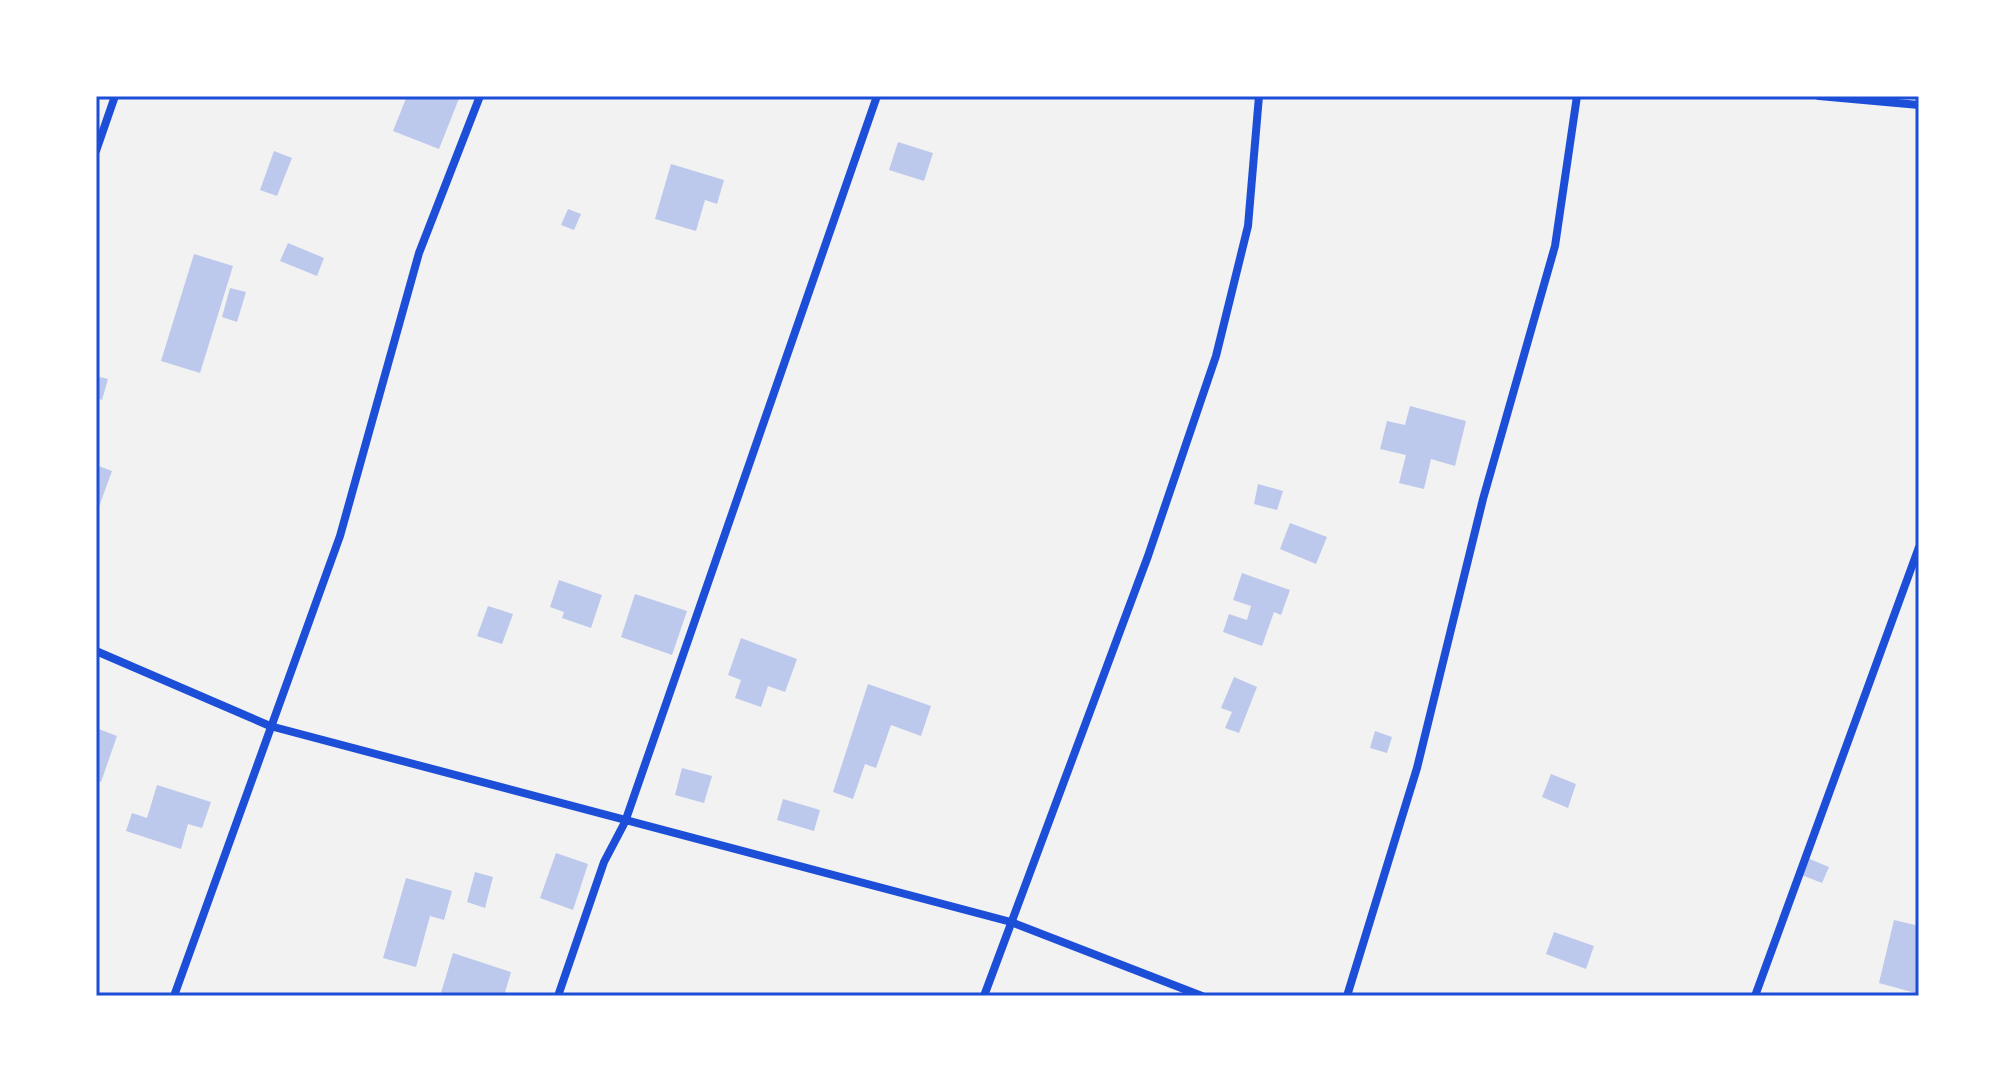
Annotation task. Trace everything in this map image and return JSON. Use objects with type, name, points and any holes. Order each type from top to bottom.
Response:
[{"type":"street","points":[[96,151],[115,96]]},
{"type":"street","points":[[174,996],[340,536],[419,253],[480,96]]},
{"type":"street","points":[[558,996],[604,862],[625,822],[877,96]]},
{"type":"street","points":[[984,996],[1148,556],[1216,356],[1248,226],[1259,96]]},
{"type":"street","points":[[1347,996],[1417,768],[1483,499],[1555,246],[1577,96]]},
{"type":"street","points":[[1819,96],[1919,105]]},
{"type":"street","points":[[1755,996],[1919,547]]},
{"type":"street","points":[[96,651],[270,726],[1011,922],[1202,996]]},
{"type":"building","points":[[407,96],[460,96],[439,149],[393,131]]},
{"type":"building","points":[[898,142],[933,153],[924,181],[889,170]]},
{"type":"building","points":[[274,151],[292,158],[277,196],[260,190]]},
{"type":"building","points":[[671,164],[724,180],[717,204],[705,200],[696,231],[655,219]]},
{"type":"building","points":[[568,209],[581,214],[574,230],[561,225]]},
{"type":"building","points":[[288,243],[324,258],[317,276],[280,261]]},
{"type":"building","points":[[194,254],[233,266],[200,373],[161,361]]},
{"type":"building","points":[[230,288],[246,292],[237,322],[222,317]]},
{"type":"building","points":[[96,376],[108,379],[102,400],[96,398]]},
{"type":"building","points":[[1410,406],[1466,421],[1455,466],[1431,459],[1424,489],[1399,483],[1406,455],[1380,449],[1387,421],[1405,425]]},
{"type":"building","points":[[96,465],[112,471],[96,515]]},
{"type":"building","points":[[1258,484],[1283,491],[1277,510],[1254,504]]},
{"type":"building","points":[[1290,523],[1327,537],[1316,564],[1280,549]]},
{"type":"building","points":[[1242,573],[1290,590],[1281,615],[1274,612],[1262,646],[1223,632],[1229,614],[1247,620],[1251,606],[1233,600]]},
{"type":"building","points":[[559,580],[602,595],[591,628],[562,618],[564,612],[550,607]]},
{"type":"building","points":[[635,594],[687,611],[672,655],[621,637]]},
{"type":"building","points":[[488,606],[513,614],[502,644],[477,636]]},
{"type":"building","points":[[741,638],[797,659],[785,692],[768,686],[761,707],[735,698],[741,680],[728,675]]},
{"type":"building","points":[[1234,677],[1257,687],[1239,733],[1225,728],[1232,712],[1221,708]]},
{"type":"building","points":[[868,684],[931,706],[921,736],[891,725],[876,768],[865,764],[853,799],[833,792]]},
{"type":"building","points":[[96,728],[117,736],[101,782],[96,780]]},
{"type":"building","points":[[1375,731],[1392,737],[1387,753],[1370,748]]},
{"type":"building","points":[[682,768],[712,776],[704,803],[675,795]]},
{"type":"building","points":[[1551,774],[1576,784],[1568,808],[1542,797]]},
{"type":"building","points":[[157,785],[211,802],[202,828],[188,824],[181,849],[126,831],[132,813],[147,818]]},
{"type":"building","points":[[783,799],[820,810],[814,831],[777,820]]},
{"type":"building","points":[[556,853],[588,864],[573,910],[540,898]]},
{"type":"building","points":[[1805,857],[1829,867],[1822,883],[1799,874]]},
{"type":"building","points":[[475,872],[493,877],[485,908],[467,902]]},
{"type":"building","points":[[406,878],[452,891],[444,920],[430,916],[416,967],[383,958]]},
{"type":"building","points":[[1894,920],[1919,926],[1919,994],[1879,983]]},
{"type":"building","points":[[1554,932],[1594,946],[1586,969],[1546,954]]},
{"type":"building","points":[[453,953],[511,972],[504,996],[440,996]]}]
